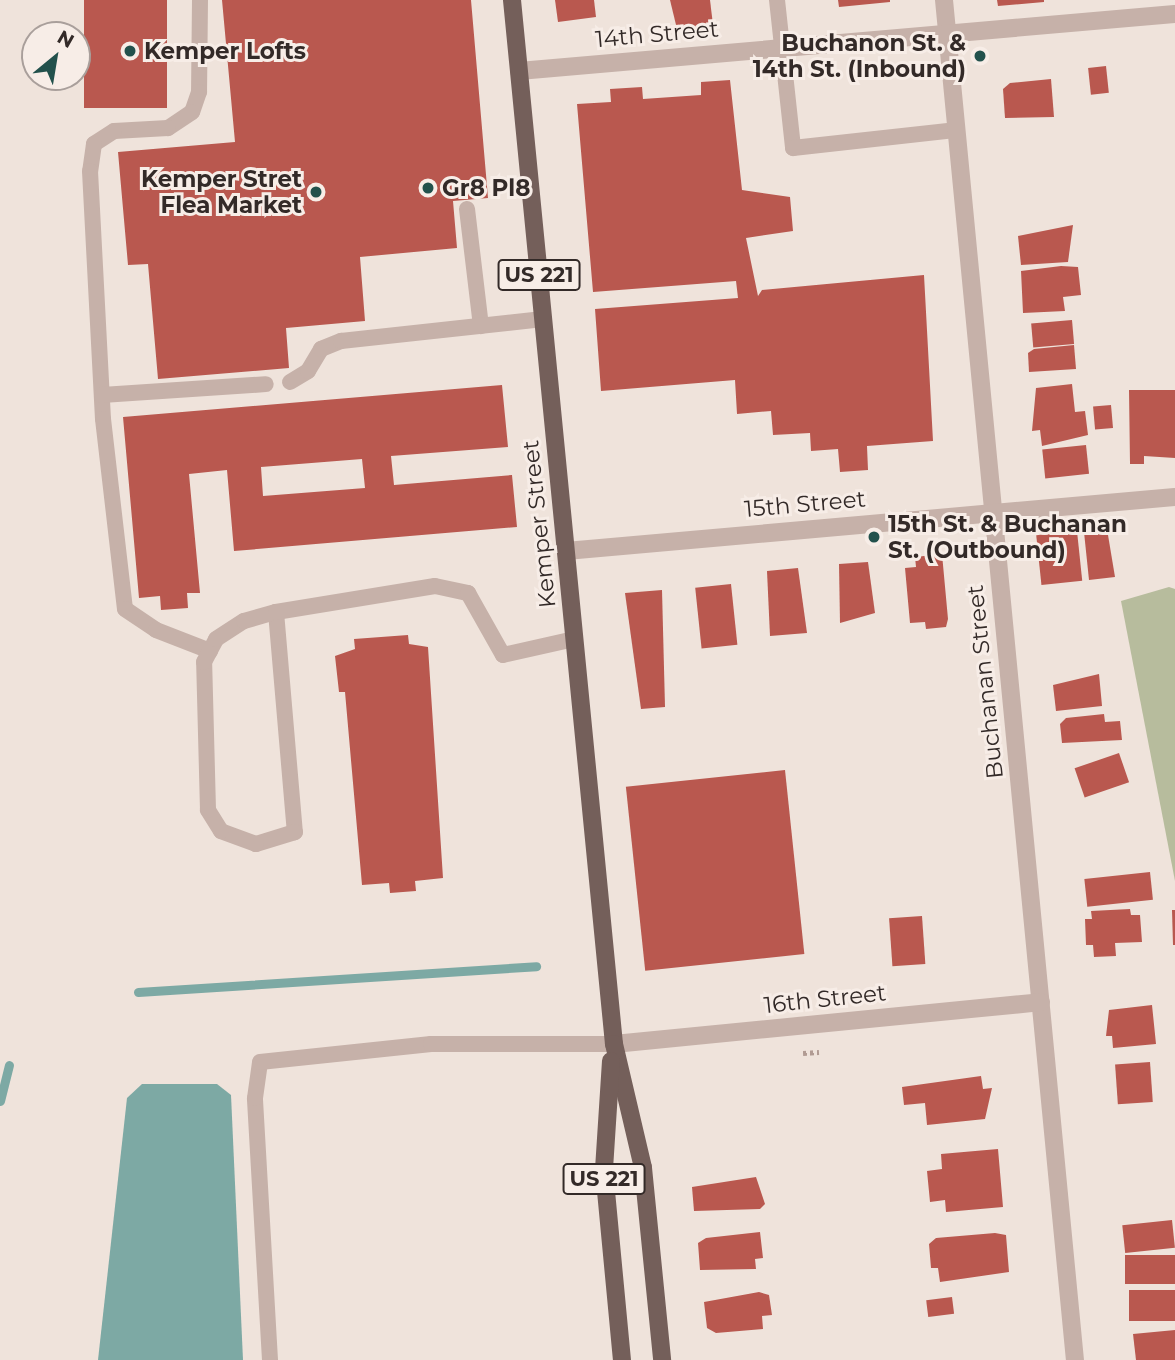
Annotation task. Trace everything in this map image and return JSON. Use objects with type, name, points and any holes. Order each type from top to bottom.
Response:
[{"type":"main road","name":"Kemper Street","points":[[512,0],[614,1044],[643,1168],[662,1360]]},
{"type":"main road","name":"Kemper Street","points":[[614,1044],[604,1170],[622,1360]]},
{"type":"street","name":"Buchanan Street","points":[[944,0],[1075,1360]]},
{"type":"street","name":"14th Street","points":[[519,71],[1175,14]]},
{"type":"street","name":"15th Street","points":[[566,551],[1175,496]]},
{"type":"street","name":"16th Street","points":[[614,1044],[1041,1002]]},
{"type":"lane","points":[[200,0],[199,92],[192,112],[169,128],[114,131],[94,144],[90,171],[102,395],[125,610],[156,630],[210,651]]},
{"type":"lane","points":[[777,0],[793,148],[957,130]]},
{"type":"lane","points":[[467,209],[481,326]]},
{"type":"lane","points":[[290,382],[308,371],[321,349],[341,341],[543,319]]},
{"type":"lane","points":[[102,395],[266,384]]},
{"type":"lane","points":[[276,612],[295,832],[281,840],[256,844],[221,831],[208,810],[203,687],[210,651],[216,639],[244,621],[276,612],[435,586],[468,593],[503,655],[575,639]]},
{"type":"lane","points":[[270,1360],[255,1098],[260,1062],[431,1044],[614,1044]]},
{"type":"path","points":[[803,1053],[819,1052]]},
{"type":"green space","points":[[1169,587],[1175,589],[1175,881],[1121,601]]},
{"type":"water","points":[[142,1084],[217,1084],[231,1095],[243,1360],[98,1360],[127,1098]]},
{"type":"building","name":"Kemper Lofts","points":[[84,0],[167,0],[167,108],[84,108],[84,91],[91,91],[91,21],[84,21]]},
{"type":"building","points":[[222,0],[471,0],[488,198],[453,201],[457,248],[360,257],[365,321],[286,328],[289,368],[158,379],[148,264],[128,265],[118,152],[235,142]]},
{"type":"building","points":[[555,0],[594,0],[596,17],[558,22]]},
{"type":"building","points":[[670,0],[710,0],[713,25],[677,29]]},
{"type":"building","points":[[838,0],[890,0],[890,2],[839,7]]},
{"type":"building","points":[[997,0],[1044,0],[1044,2],[998,6]]},
{"type":"building","points":[[1106,66],[1109,93],[1091,95],[1088,68]]},
{"type":"building","points":[[1051,79],[1054,117],[1005,118],[1003,89],[1010,83]]},
{"type":"building","points":[[730,80],[742,190],[790,197],[793,231],[746,238],[758,296],[762,290],[924,275],[933,441],[867,446],[868,470],[840,472],[838,449],[811,451],[810,433],[773,435],[771,411],[737,414],[735,380],[601,391],[595,309],[738,298],[736,281],[593,292],[577,104],[611,102],[610,89],[642,87],[643,99],[701,95],[701,82]]},
{"type":"building","points":[[1073,225],[1068,262],[1021,265],[1018,236]]},
{"type":"building","points":[[1061,266],[1078,267],[1081,295],[1063,297],[1065,311],[1023,313],[1021,271]]},
{"type":"building","points":[[1072,320],[1074,344],[1033,347],[1031,324]]},
{"type":"building","points":[[1074,345],[1076,369],[1029,372],[1028,353],[1034,349]]},
{"type":"building","points":[[1072,384],[1075,412],[1085,411],[1088,435],[1042,446],[1040,430],[1032,431],[1036,388]]},
{"type":"building","points":[[502,385],[508,447],[391,456],[394,485],[512,475],[517,527],[234,551],[227,470],[189,474],[200,593],[187,593],[188,608],[161,610],[160,596],[139,598],[123,417]],"holes":[[[362,459],[365,488],[263,496],[261,467]]]},
{"type":"building","points":[[1129,390],[1175,390],[1175,458],[1144,456],[1144,464],[1130,464]]},
{"type":"building","points":[[1111,405],[1113,428],[1095,429],[1093,407]]},
{"type":"building","points":[[1086,445],[1089,474],[1045,478],[1042,450]]},
{"type":"building","points":[[1106,523],[1115,577],[1089,580],[1084,532],[1086,525]]},
{"type":"building","points":[[1077,531],[1082,581],[1041,585],[1036,535]]},
{"type":"building","points":[[942,554],[948,619],[946,627],[926,629],[925,622],[910,623],[905,568],[916,567],[915,557]]},
{"type":"building","points":[[868,562],[875,613],[840,623],[839,564]]},
{"type":"building","points":[[798,568],[807,633],[770,636],[767,571]]},
{"type":"building","points":[[731,584],[737,645],[702,648],[695,588]]},
{"type":"building","points":[[662,590],[665,707],[641,709],[625,593]]},
{"type":"building","points":[[408,635],[409,644],[428,647],[443,878],[415,881],[416,891],[390,893],[389,883],[362,885],[345,692],[339,692],[335,656],[355,649],[354,639]]},
{"type":"building","points":[[1099,674],[1102,706],[1056,711],[1053,685]]},
{"type":"building","points":[[1104,714],[1105,722],[1120,721],[1122,740],[1062,743],[1060,724],[1066,718]]},
{"type":"building","points":[[1119,753],[1129,782],[1085,798],[1075,768]]},
{"type":"building","points":[[785,770],[804,954],[645,971],[626,787]]},
{"type":"building","points":[[1150,872],[1153,900],[1087,907],[1084,879]]},
{"type":"building","points":[[1130,909],[1131,915],[1140,915],[1142,942],[1115,943],[1116,956],[1094,957],[1093,945],[1086,945],[1085,919],[1092,919],[1091,911]]},
{"type":"building","points":[[1172,910],[1175,910],[1175,945],[1173,945]]},
{"type":"building","points":[[922,916],[925,964],[892,966],[889,918]]},
{"type":"building","points":[[1152,1005],[1156,1044],[1113,1048],[1112,1036],[1106,1036],[1109,1010]]},
{"type":"building","points":[[1150,1062],[1153,1102],[1118,1104],[1115,1064]]},
{"type":"building","points":[[981,1076],[983,1089],[992,1088],[985,1119],[927,1125],[925,1103],[904,1105],[902,1087]]},
{"type":"building","points":[[998,1149],[1003,1207],[946,1212],[945,1200],[930,1202],[927,1171],[942,1169],[941,1154]]},
{"type":"building","points":[[756,1177],[765,1204],[760,1209],[694,1211],[692,1187]]},
{"type":"building","points":[[1172,1220],[1175,1248],[1125,1253],[1122,1225]]},
{"type":"building","points":[[760,1232],[763,1258],[755,1259],[756,1269],[700,1270],[698,1243],[706,1238]]},
{"type":"building","points":[[995,1233],[1006,1235],[1009,1272],[940,1282],[938,1268],[931,1268],[929,1244],[936,1238]]},
{"type":"building","points":[[1125,1255],[1175,1255],[1175,1284],[1125,1284]]},
{"type":"building","points":[[1129,1290],[1175,1290],[1175,1321],[1129,1321]]},
{"type":"building","points":[[759,1292],[769,1295],[772,1315],[762,1316],[763,1329],[716,1333],[707,1328],[704,1302]]},
{"type":"building","points":[[952,1297],[954,1314],[928,1317],[926,1300]]},
{"type":"building","points":[[1175,1330],[1175,1360],[1136,1360],[1133,1334]]},
{"type":"waterway","points":[[138,992],[536,966]]},
{"type":"waterway","points":[[0,1101],[9,1065]]},
{"type":"place","name":"Kemper Lofts","points":[[130,51]]},
{"type":"place","name":"Buchanon St. & 14th St. (Inbound)","points":[[980,56]]},
{"type":"place","name":"Gr8 Pl8","points":[[428,188]]},
{"type":"place","name":"Kemper Stret Flea Market","points":[[316,192]]},
{"type":"place","name":"15th St. & Buchanan St. (Outbound)","points":[[874,537]]}]
